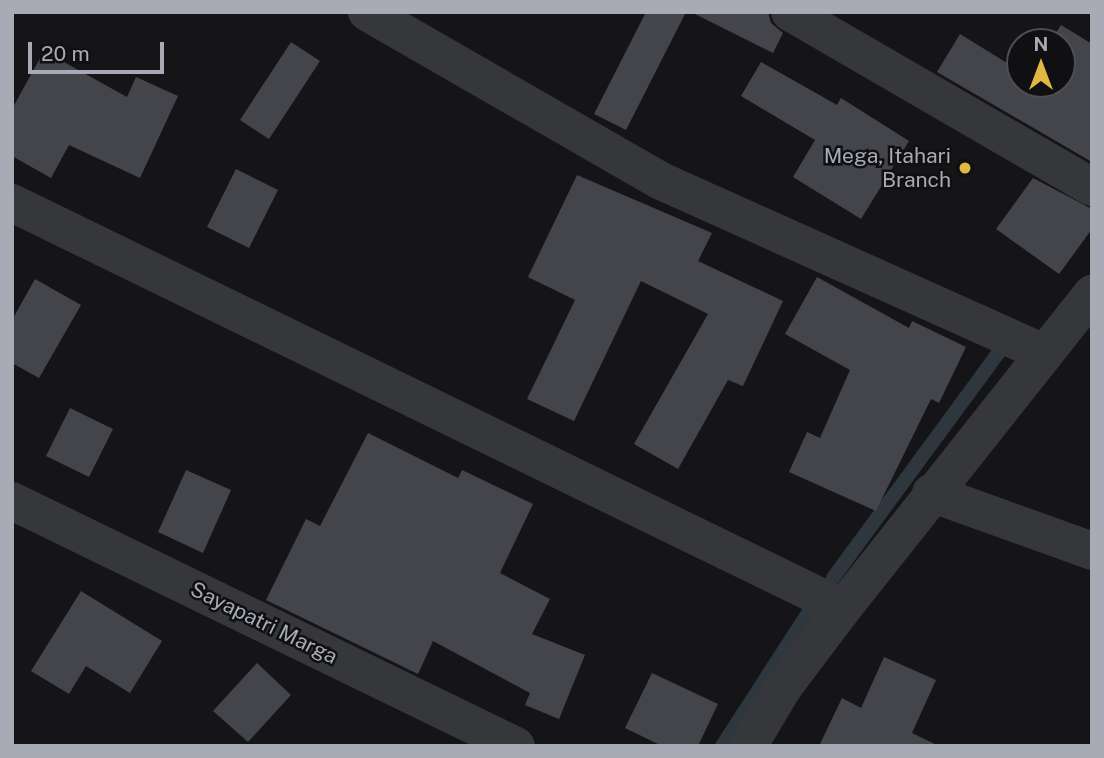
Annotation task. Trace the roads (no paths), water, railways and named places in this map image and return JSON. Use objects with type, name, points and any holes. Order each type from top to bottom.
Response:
[{"type":"street","points":[[367,12],[661,181],[1041,352]]},
{"type":"street","points":[[790,12],[1092,187]]},
{"type":"street","points":[[12,203],[843,608]]},
{"type":"street","points":[[748,746],[784,686],[843,608],[1041,352],[1092,293]]},
{"type":"street","points":[[931,493],[1092,551]]},
{"type":"street","name":"Sayapatri Marga","points":[[12,501],[516,746]]},
{"type":"waterway","points":[[833,578],[1008,340]]},
{"type":"waterway","points":[[722,746],[808,613]]},
{"type":"place","name":"Mega, Itahari Branch","points":[[965,168]]}]
